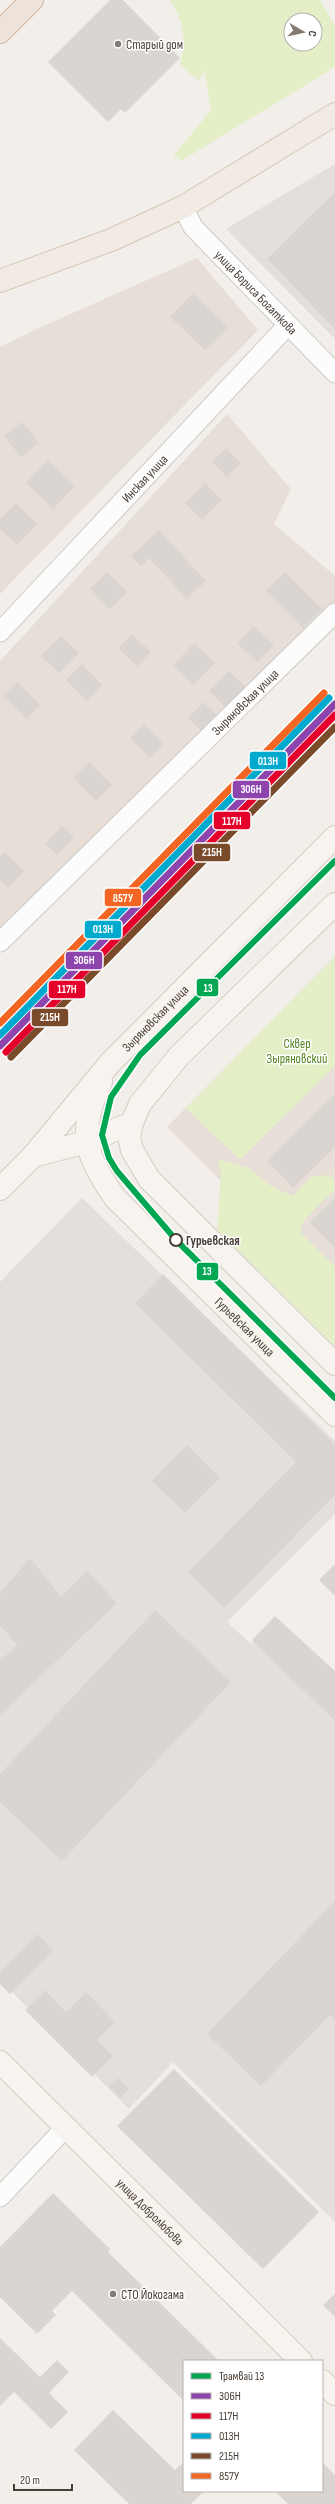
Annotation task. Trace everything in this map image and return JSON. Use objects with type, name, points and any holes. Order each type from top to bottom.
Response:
[{"type":"highway","points":[[0,32],[32,0]]},
{"type":"main road","points":[[0,281],[34,270],[111,240],[183,207],[335,114]]},
{"type":"main road","points":[[0,264],[34,270]]},
{"type":"main road","name":"Зыряновская улица","points":[[0,1190],[33,1156],[110,1062],[335,837]]},
{"type":"main road","points":[[335,904],[180,1056],[140,1104],[132,1123],[129,1137],[132,1150],[149,1179],[335,1364]]},
{"type":"main road","points":[[86,1142],[90,1113],[110,1062]]},
{"type":"main road","points":[[33,1156],[86,1142],[132,1123]]},
{"type":"main road","name":"Гурьевская улица","points":[[86,1142],[96,1169],[120,1204],[335,1414]]},
{"type":"main road","name":"улица Добролюбова","points":[[0,2062],[300,2360]]},
{"type":"main road","points":[[323,2383],[335,2394]]},
{"type":"street","name":"улица Бориса Богаткова","points":[[183,207],[193,226],[335,373]]},
{"type":"street","name":"Инская улица","points":[[0,632],[288,326]]},
{"type":"street","name":"Зыряновская улица","points":[[0,942],[335,613]]},
{"type":"street","points":[[0,2196],[66,2127]]},
{"type":"shaded area","points":[[335,164],[335,339],[226,229]]},
{"type":"shaded area","points":[[197,258],[258,330],[0,594],[0,347],[41,327]]},
{"type":"shaded area","points":[[227,414],[291,489],[274,524],[335,576],[335,613],[0,942],[0,661]]},
{"type":"shaded area","points":[[335,956],[335,1296],[167,1127]]},
{"type":"shaded area","points":[[82,1198],[335,1441],[335,1514],[227,1622],[251,1644],[273,1621],[335,1681],[335,2222],[173,2062],[129,2109],[0,1980],[0,1282]]},
{"type":"green space","points":[[170,0],[320,0],[335,26],[335,67],[181,161],[174,155],[211,110],[204,69],[199,81],[180,65],[183,47],[183,31],[179,17]]},
{"type":"green space","name":"Cквер Зыряновский","points":[[335,957],[335,1066],[240,1160],[186,1108]]},
{"type":"green space","points":[[218,1159],[249,1168],[271,1186],[292,1196],[312,1176],[331,1175],[335,1183],[334,1190],[302,1223],[300,1232],[335,1267],[335,1346],[217,1229],[221,1173]]},
{"type":"building","points":[[110,0],[123,0],[180,58],[125,113],[121,109],[108,122],[48,62]]},
{"type":"building","points":[[335,192],[335,329],[267,259]]},
{"type":"building","points":[[193,293],[228,327],[205,350],[170,317]]},
{"type":"building","points":[[22,422],[39,443],[21,457],[4,436]]},
{"type":"building","points":[[226,448],[241,463],[227,477],[212,462]]},
{"type":"building","points":[[48,460],[75,486],[53,509],[26,483]]},
{"type":"building","points":[[205,483],[222,500],[202,520],[185,503]]},
{"type":"building","points":[[16,503],[37,524],[17,545],[0,529],[0,519]]},
{"type":"building","points":[[159,530],[206,581],[187,599],[149,558],[141,566],[131,556]]},
{"type":"building","points":[[107,572],[127,592],[110,609],[90,589]]},
{"type":"building","points":[[285,572],[322,609],[303,628],[266,591]]},
{"type":"building","points":[[254,626],[274,645],[257,662],[237,643]]},
{"type":"building","points":[[132,634],[151,652],[137,666],[118,648]]},
{"type":"building","points":[[61,636],[79,653],[59,673],[41,656]]},
{"type":"building","points":[[194,643],[215,663],[193,685],[173,665]]},
{"type":"building","points":[[82,664],[102,685],[87,701],[66,680]]},
{"type":"building","points":[[229,671],[248,689],[228,710],[209,691]]},
{"type":"building","points":[[17,682],[40,705],[27,719],[3,696]]},
{"type":"building","points":[[203,702],[218,716],[203,732],[188,718]]},
{"type":"building","points":[[144,724],[164,744],[150,758],[130,738]]},
{"type":"building","points":[[89,762],[112,785],[96,801],[73,778]]},
{"type":"building","points":[[62,826],[74,837],[57,855],[45,844]]},
{"type":"building","points":[[5,852],[24,871],[8,888],[0,881],[0,856]]},
{"type":"building","points":[[335,1094],[335,1147],[293,1188],[267,1161]]},
{"type":"building","points":[[335,1198],[335,1248],[310,1223]]},
{"type":"building","points":[[163,1274],[335,1445],[335,1495],[224,1608],[188,1572],[296,1462],[135,1303]]},
{"type":"building","points":[[187,1445],[220,1478],[185,1513],[152,1481]]},
{"type":"building","points":[[30,1558],[61,1597],[87,1571],[117,1603],[0,1715],[0,1661],[17,1645],[0,1625],[0,1593]]},
{"type":"building","points":[[335,1564],[335,1596],[319,1580]]},
{"type":"building","points":[[155,1610],[231,1682],[62,1861],[0,1802],[0,1774]]},
{"type":"building","points":[[275,1616],[335,1671],[335,1721],[252,1640]]},
{"type":"building","points":[[335,1901],[335,2020],[330,2015],[261,2086],[207,2034]]},
{"type":"building","points":[[37,1934],[53,1950],[10,1994],[0,1984],[0,1973]]},
{"type":"building","points":[[45,1990],[66,2012],[86,1992],[115,2022],[97,2040],[113,2056],[92,2077],[25,2010]]},
{"type":"building","points":[[174,2069],[319,2212],[263,2269],[117,2126]]},
{"type":"building","points":[[118,2078],[129,2089],[120,2097],[109,2086]]},
{"type":"building","name":"СТО Йокогама","points":[[53,2193],[110,2249],[108,2252],[218,2360],[183,2360],[183,2400],[72,2291],[52,2311],[56,2315],[37,2334],[0,2297],[0,2247]]},
{"type":"building","points":[[335,2294],[335,2317],[323,2305]]},
{"type":"building","points":[[0,2338],[40,2377],[57,2360],[69,2372],[49,2393],[68,2412],[51,2429],[14,2392],[0,2406]]},
{"type":"building","points":[[113,2410],[175,2470],[183,2463],[183,2492],[203,2492],[191,2504],[129,2504],[74,2450]]},
{"type":"building","points":[[323,2463],[335,2475],[335,2504],[288,2504],[276,2492],[323,2492]]},
{"type":"tram line","name":"13","points":[[335,861],[140,1055],[111,1097],[102,1135],[109,1158],[117,1171],[176,1240],[335,1398]]},
{"type":"transit line","name":"857У","points":[[0,1023],[324,693]]},
{"type":"transit line","name":"013Н","points":[[0,1035],[329,698]]},
{"type":"transit line","name":"306Н","points":[[0,1046],[335,704]]},
{"type":"transit line","name":"117Н","points":[[6,1052],[335,715]]},
{"type":"transit line","name":"215Н","points":[[11,1057],[335,727]]},
{"type":"place","name":"Старый дом","points":[[118,44]]},
{"type":"place","name":"Гурьевская","points":[[176,1240]]},
{"type":"place","name":"СТО Йокогама","points":[[113,2294]]}]
